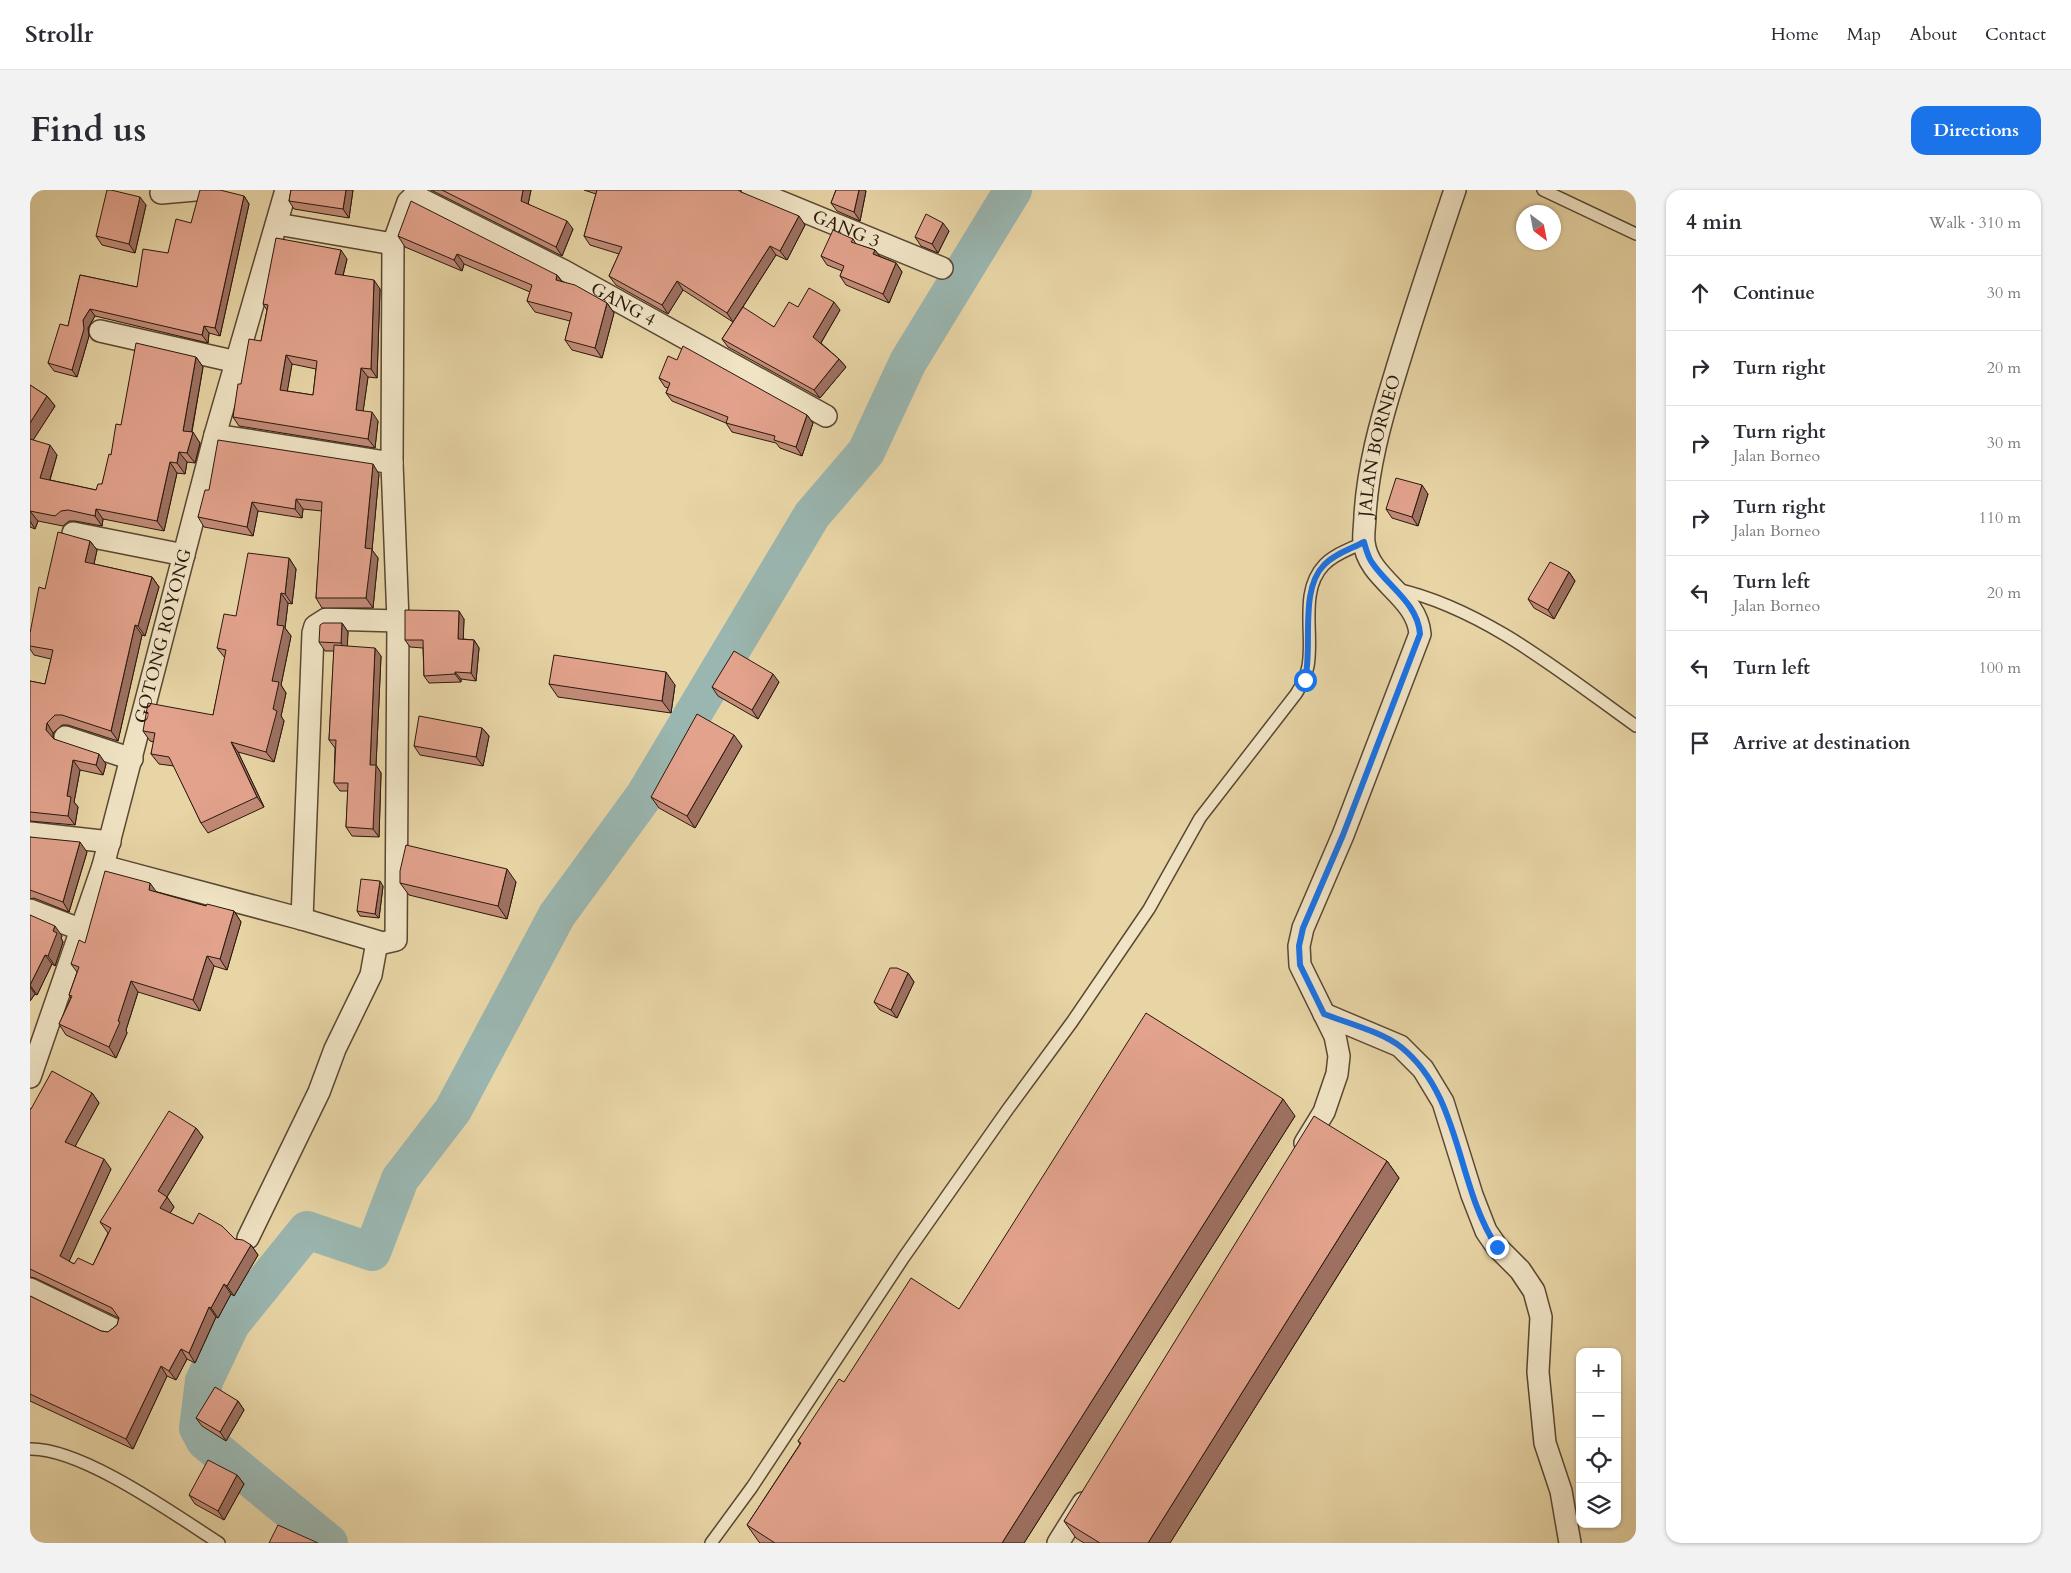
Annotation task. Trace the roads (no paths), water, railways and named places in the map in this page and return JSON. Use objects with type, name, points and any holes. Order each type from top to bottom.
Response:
[{"type":"street","points":[[160,193],[195,190]]},
{"type":"street","name":"GOTONG ROYONG","points":[[30,1077],[82,930],[110,842],[215,435],[286,190]]},
{"type":"street","name":"GANG 3","points":[[752,190],[942,268]]},
{"type":"street","name":"JALAN BORNEO","points":[[1293,1162],[1324,1112],[1337,1074],[1340,1056],[1335,1036],[1300,965],[1299,946],[1303,928],[1346,826],[1420,634],[1416,618],[1407,601],[1372,563],[1364,542],[1367,484],[1381,421],[1428,266],[1455,190]]},
{"type":"street","name":"GANG 4","points":[[394,244],[408,202],[412,197],[417,197],[564,270],[826,416]]},
{"type":"street","points":[[103,866],[302,919],[377,942],[388,944],[396,940],[398,936],[398,621],[392,463],[394,244],[276,224]]},
{"type":"street","points":[[100,331],[237,362]]},
{"type":"street","points":[[215,435],[392,463]]},
{"type":"street","points":[[73,533],[184,556]]},
{"type":"street","points":[[302,919],[315,626],[326,619],[398,621]]},
{"type":"street","points":[[65,737],[132,758]]},
{"type":"street","points":[[30,833],[110,842]]},
{"type":"street","points":[[30,910],[82,930]]},
{"type":"street","points":[[248,1238],[320,1092],[335,1049],[371,975],[377,942]]},
{"type":"street","points":[[1324,1014],[1400,1046],[1423,1069],[1443,1102],[1472,1195],[1486,1231],[1497,1247],[1520,1270],[1534,1291],[1541,1317],[1538,1372],[1545,1443],[1561,1491],[1570,1543]]},
{"type":"street","points":[[30,1289],[113,1329]]},
{"type":"street","points":[[1058,1543],[1094,1485]]},
{"type":"lane","points":[[1543,190],[1636,234]]},
{"type":"lane","points":[[711,1543],[752,1487],[904,1256],[1072,1022],[1138,925],[1200,818],[1296,694],[1305,680],[1309,664],[1308,632],[1315,576],[1324,564],[1364,542]]},
{"type":"lane","points":[[1395,589],[1425,595],[1474,617],[1552,666],[1636,726]]},
{"type":"lane","points":[[30,1449],[58,1451],[88,1464],[219,1543]]},
{"type":"waterway","points":[[329,1543],[205,1441],[198,1428],[204,1381],[231,1324],[307,1230],[372,1252],[400,1179],[453,1110],[557,915],[644,796],[812,515],[866,452],[908,362],[1013,190]]}]
